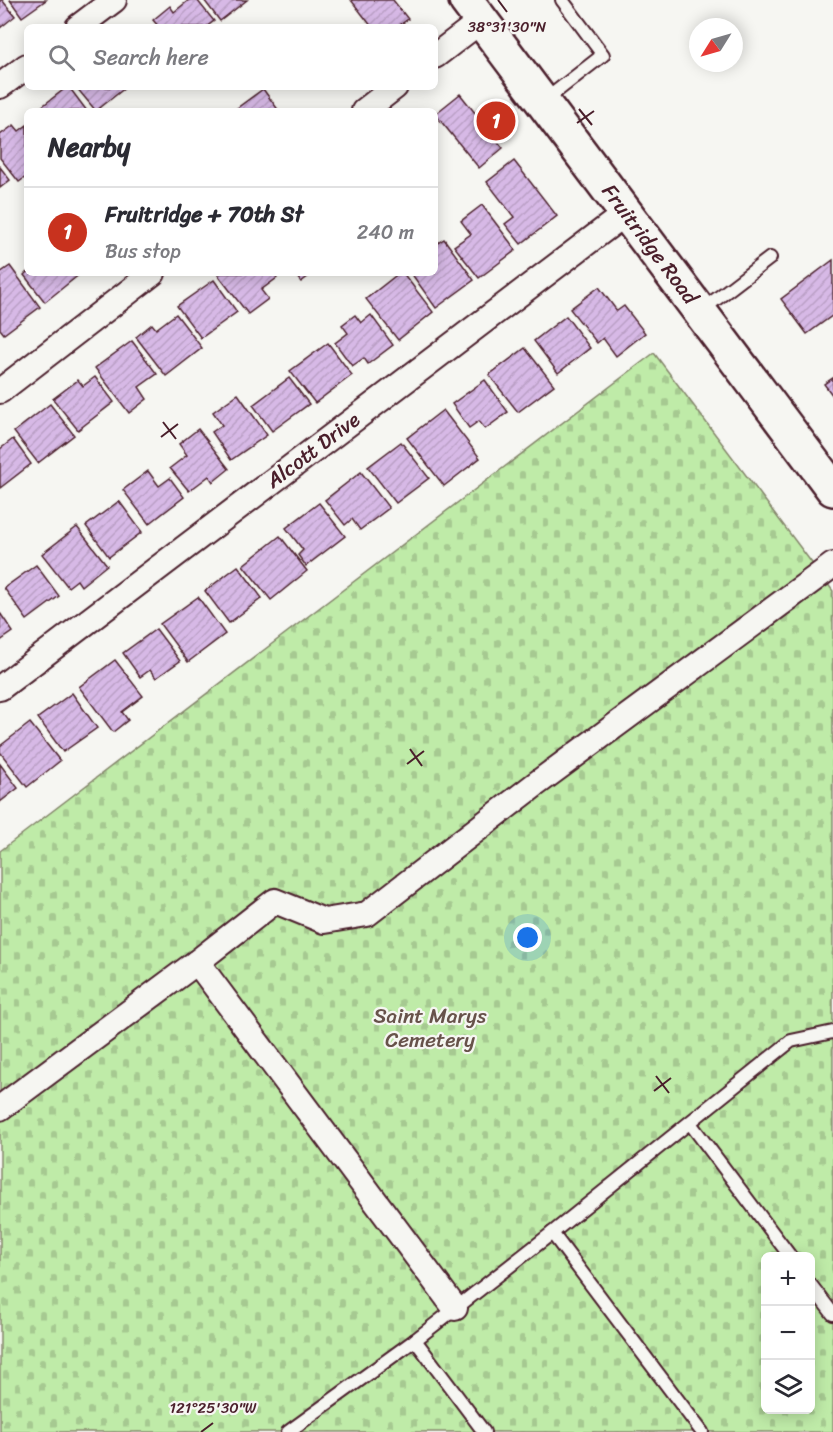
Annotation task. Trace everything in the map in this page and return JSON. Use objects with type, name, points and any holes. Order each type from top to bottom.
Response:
[{"type":"main road","name":"Fruitridge Road","points":[[474,10],[833,489]]},
{"type":"street","points":[[82,24],[114,0]]},
{"type":"street","points":[[438,52],[474,10]]},
{"type":"street","points":[[0,86],[24,68]]},
{"type":"street","points":[[368,108],[391,90]]},
{"type":"street","name":"Alcott Drive","points":[[0,688],[626,213]]},
{"type":"street","points":[[0,391],[149,276]]},
{"type":"street","points":[[0,1108],[197,962],[275,901],[324,921],[367,914],[536,784],[833,565]]},
{"type":"street","points":[[197,962],[455,1308]]},
{"type":"lane","points":[[543,102],[603,54],[562,0]]},
{"type":"lane","points":[[700,312],[770,258]]},
{"type":"lane","points":[[288,1432],[414,1340],[552,1233],[791,1041],[833,1032]]},
{"type":"lane","points":[[690,1123],[786,1252]]},
{"type":"lane","points":[[552,1233],[702,1432]]},
{"type":"lane","points":[[815,1291],[833,1314]]},
{"type":"lane","points":[[414,1340],[484,1432]]},
{"type":"green space","name":"Saint Marys Cemetery","points":[[654,353],[833,591],[833,1432],[0,1432],[0,851]]},
{"type":"building","points":[[0,0],[15,16],[0,28]]},
{"type":"building","points":[[10,0],[46,0],[22,17]]},
{"type":"building","points":[[189,0],[197,0],[214,21],[210,24],[156,24],[153,20],[170,6],[174,12]]},
{"type":"building","points":[[204,0],[247,0],[220,21]]},
{"type":"building","points":[[351,0],[393,0],[408,19],[401,24],[370,24]]},
{"type":"building","points":[[63,90],[71,90],[85,108],[40,108]]},
{"type":"building","points":[[78,90],[122,90],[100,108],[94,108]]},
{"type":"building","points":[[264,90],[277,108],[237,108]]},
{"type":"building","points":[[460,94],[503,148],[479,168],[438,118],[438,112]]},
{"type":"building","points":[[14,125],[19,131],[24,127],[24,178],[19,182],[0,158],[0,135]]},
{"type":"building","points":[[514,161],[557,216],[521,244],[505,224],[514,217],[487,182]]},
{"type":"building","points":[[0,167],[10,180],[0,188]]},
{"type":"building","points":[[482,205],[516,250],[479,278],[454,246],[471,234],[461,221]]},
{"type":"building","points":[[444,239],[474,280],[436,308],[413,276],[438,276],[438,243]]},
{"type":"building","points":[[833,260],[833,315],[807,334],[781,299]]},
{"type":"building","points":[[10,266],[40,307],[4,334],[0,329],[0,273]]},
{"type":"building","points":[[25,276],[78,276],[45,302]]},
{"type":"building","points":[[219,276],[276,276],[277,278],[261,290],[268,299],[248,314]]},
{"type":"building","points":[[296,276],[309,276],[301,282]]},
{"type":"building","points":[[395,276],[405,276],[433,312],[398,340],[366,299]]},
{"type":"building","points":[[214,280],[237,312],[201,338],[177,306]]},
{"type":"building","points":[[599,287],[617,311],[624,306],[645,333],[616,356],[603,338],[597,343],[570,309]]},
{"type":"building","points":[[176,314],[202,348],[166,376],[136,337],[152,324],[156,329]]},
{"type":"building","points":[[355,315],[361,323],[371,315],[393,345],[368,364],[364,358],[352,366],[335,343],[348,333],[342,325]]},
{"type":"building","points":[[566,316],[590,348],[558,373],[534,341]]},
{"type":"building","points":[[132,341],[157,374],[139,387],[147,399],[129,413],[95,368]]},
{"type":"building","points":[[328,343],[352,375],[315,403],[290,371]]},
{"type":"building","points":[[525,348],[554,385],[518,412],[489,375]]},
{"type":"building","points":[[95,377],[114,402],[78,430],[53,399],[78,380],[83,386]]},
{"type":"building","points":[[289,378],[309,404],[272,431],[253,405]]},
{"type":"building","points":[[833,378],[833,396],[824,384]]},
{"type":"building","points":[[485,380],[508,412],[485,429],[479,421],[469,428],[452,404]]},
{"type":"building","points":[[238,394],[267,435],[231,460],[212,432],[222,425],[213,412]]},
{"type":"building","points":[[50,404],[74,435],[38,463],[14,432]]},
{"type":"building","points":[[443,410],[480,458],[444,486],[407,438]]},
{"type":"building","points":[[198,429],[229,469],[213,482],[209,476],[189,491],[170,468],[187,455],[179,444]]},
{"type":"building","points":[[13,439],[31,464],[0,488],[0,449]]},
{"type":"building","points":[[401,442],[429,478],[396,503],[368,467]]},
{"type":"building","points":[[148,471],[159,486],[170,478],[184,497],[149,524],[123,490]]},
{"type":"building","points":[[361,472],[389,508],[360,530],[352,519],[345,525],[325,500]]},
{"type":"building","points":[[119,501],[142,532],[109,557],[86,526]]},
{"type":"building","points":[[319,503],[345,536],[306,566],[298,555],[303,550],[286,528]]},
{"type":"building","points":[[77,527],[107,565],[81,586],[77,580],[68,587],[42,554]]},
{"type":"building","points":[[280,536],[307,571],[271,600],[243,565]]},
{"type":"building","points":[[36,565],[59,596],[27,620],[4,588]]},
{"type":"building","points":[[238,566],[262,598],[229,623],[205,591]]},
{"type":"building","points":[[198,597],[225,634],[188,662],[160,624]]},
{"type":"building","points":[[0,613],[13,632],[0,641]]},
{"type":"building","points":[[156,629],[180,661],[156,678],[150,670],[140,677],[123,653]]},
{"type":"building","points":[[115,660],[143,696],[122,712],[128,720],[113,732],[79,687]]},
{"type":"building","points":[[72,693],[97,728],[63,752],[38,718]]},
{"type":"building","points":[[30,723],[60,761],[27,787],[0,752],[0,746]]},
{"type":"building","points":[[0,764],[18,788],[0,802]]},
{"type":"place","name":"Fruitridge + 70th St","points":[[496,121]]}]
